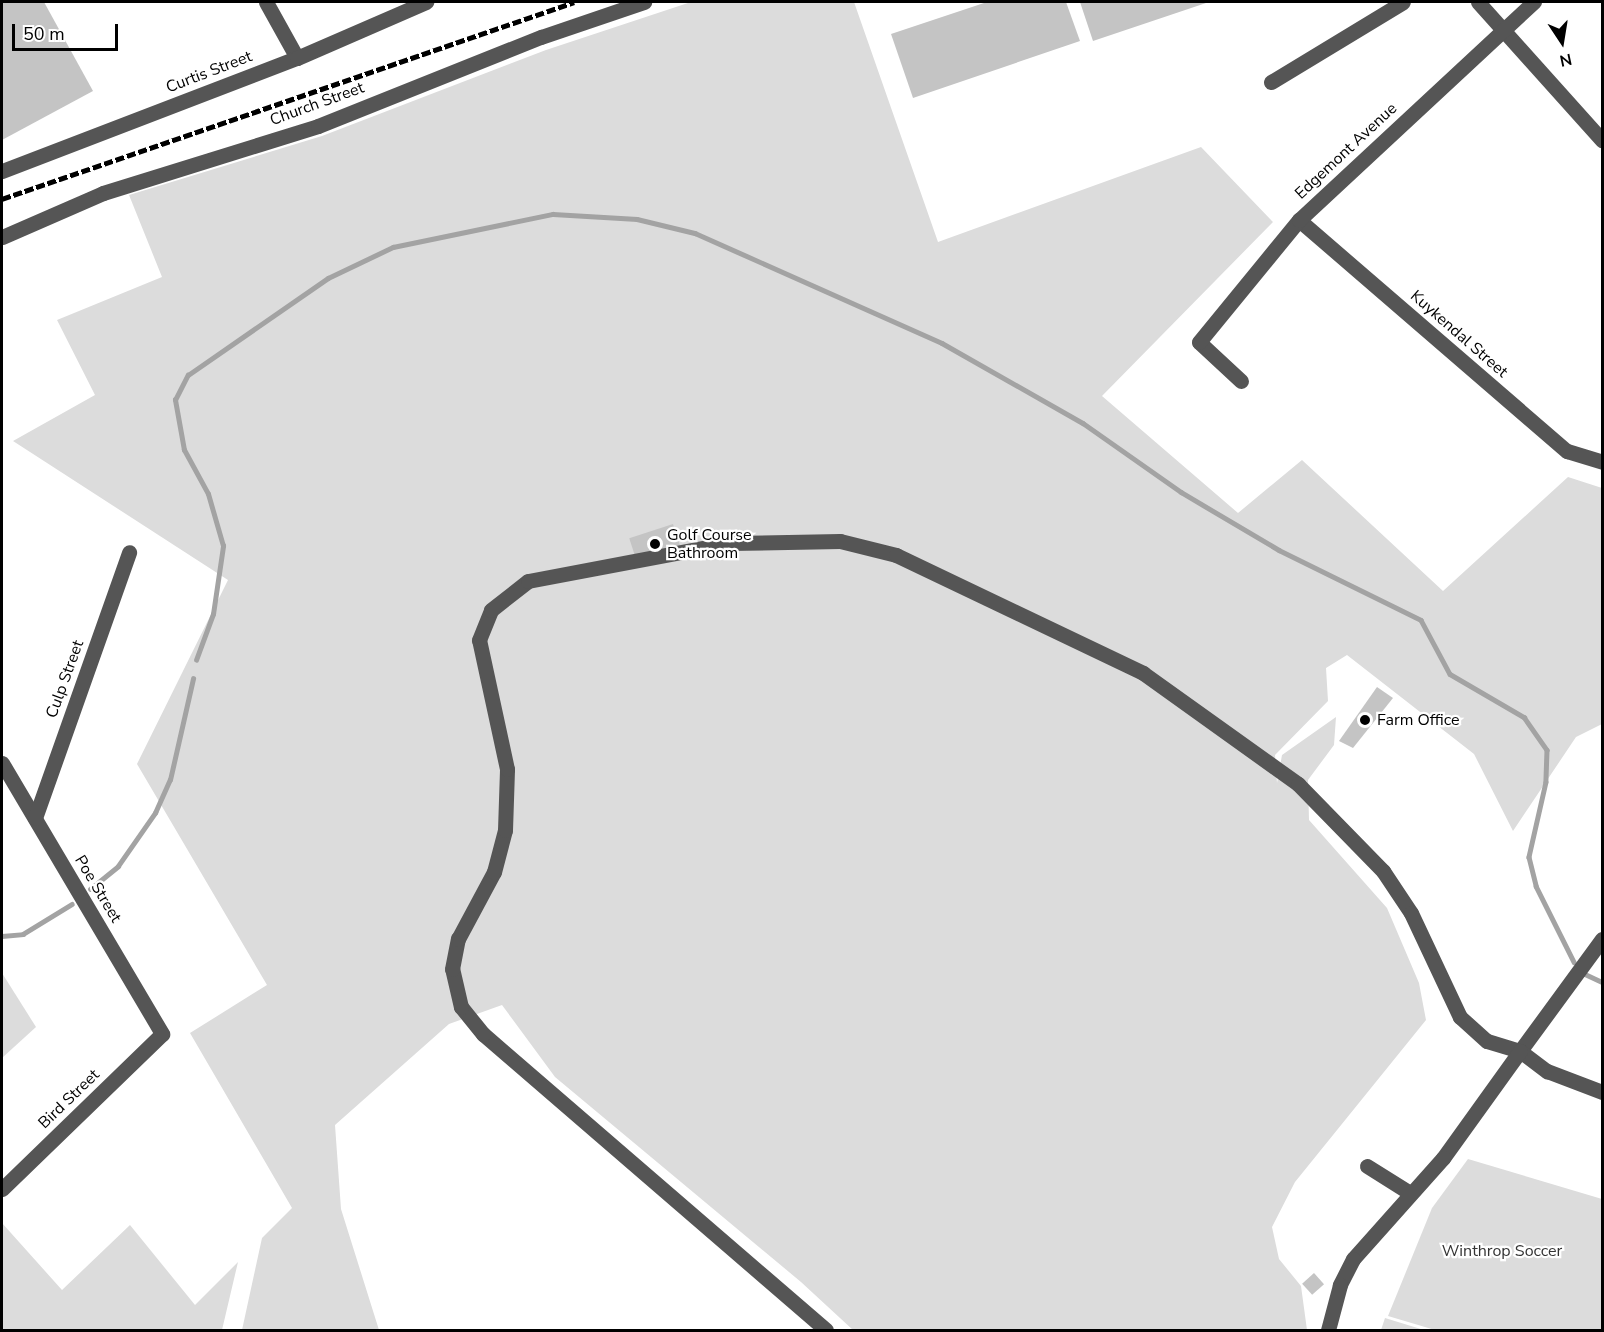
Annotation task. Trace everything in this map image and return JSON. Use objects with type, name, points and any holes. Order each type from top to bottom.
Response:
[{"type":"street","points":[[266,2],[297,58]]},
{"type":"street","name":"Curtis Street","points":[[2,171],[297,58],[426,2]]},
{"type":"street","name":"Church Street","points":[[2,237],[103,193],[318,126],[541,37],[644,2]]},
{"type":"street","points":[[1271,82],[1403,2]]},
{"type":"street","points":[[1478,2],[1602,140]]},
{"type":"street","name":"Edgemont Avenue","points":[[1241,381],[1199,342],[1299,220],[1534,2]]},
{"type":"street","name":"Kuykendal Street","points":[[1299,220],[1567,451],[1602,462]]},
{"type":"street","points":[[826,1330],[483,1034],[460,1007],[452,969],[458,939],[494,872],[505,830],[507,770],[479,640],[491,610],[528,581],[729,543],[840,541],[896,555],[1016,610],[1143,673],[1298,784],[1383,871],[1411,913],[1460,1017],[1486,1041],[1520,1050],[1547,1071],[1602,1092]]},
{"type":"street","name":"Culp Street","points":[[35,818],[129,552]]},
{"type":"street","name":"Poe Street","points":[[2,763],[162,1034]]},
{"type":"street","points":[[1328,1330],[1340,1285],[1353,1259],[1443,1158],[1602,939]]},
{"type":"street","name":"Bird Street","points":[[2,1190],[162,1034]]},
{"type":"street","points":[[1367,1167],[1410,1193]]},
{"type":"green space","points":[[691,2],[854,2],[938,242],[1201,147],[1273,222],[1102,396],[1238,513],[1302,460],[1443,591],[1568,477],[1602,488],[1602,724],[1576,737],[1513,831],[1474,754],[1347,655],[1326,668],[1328,701],[1275,755],[1277,783],[1282,755],[1336,717],[1334,745],[1308,780],[1309,820],[1387,908],[1419,983],[1426,1020],[1295,1182],[1272,1227],[1279,1259],[1301,1286],[1307,1330],[853,1330],[801,1282],[555,1077],[502,1005],[449,1024],[335,1125],[341,1209],[379,1330],[242,1330],[262,1238],[292,1208],[190,1033],[267,985],[137,764],[228,580],[13,441],[95,395],[57,320],[162,277],[129,195],[322,136],[546,50]]},
{"type":"green space","points":[[2,973],[36,1027],[2,1058]]},
{"type":"green space","name":"Winthrop Soccer","points":[[1468,1159],[1602,1199],[1602,1330],[1435,1330],[1388,1316],[1432,1208]]},
{"type":"green space","points":[[2,1223],[62,1290],[130,1225],[195,1305],[238,1262],[222,1330],[2,1330]]},
{"type":"green space","points":[[1385,1318],[1424,1330],[1381,1330]]},
{"type":"building","points":[[2,2],[44,2],[93,91],[2,140]]},
{"type":"building","points":[[987,2],[1066,2],[1080,41],[913,98],[891,34]]},
{"type":"building","points":[[1080,2],[1209,2],[1093,41]]},
{"type":"building","name":"Golf Course Bathroom","points":[[673,524],[681,548],[637,562],[629,538]]},
{"type":"building","name":"Farm Office","points":[[1377,687],[1393,698],[1353,748],[1339,741]]},
{"type":"building","points":[[1314,1273],[1324,1284],[1312,1295],[1302,1284]]},
{"type":"waterway","points":[[196,660],[213,614],[223,546],[208,494],[184,450],[175,400],[188,375],[328,278],[393,247],[553,214],[637,219],[695,233],[942,343],[1083,423],[1181,492],[1279,550],[1421,620],[1450,674],[1524,717],[1547,750],[1546,782],[1529,857],[1536,886],[1574,962]]},
{"type":"waterway","points":[[90,889],[118,866],[155,813],[170,780],[193,679]]},
{"type":"waterway","points":[[2,936],[23,934],[72,904]]},
{"type":"waterway","points":[[1585,974],[1602,982]]},
{"type":"railway","points":[[2,199],[574,2]]},
{"type":"place","name":"Golf Course Bathroom","points":[[655,544]]},
{"type":"place","name":"Farm Office","points":[[1365,720]]}]
